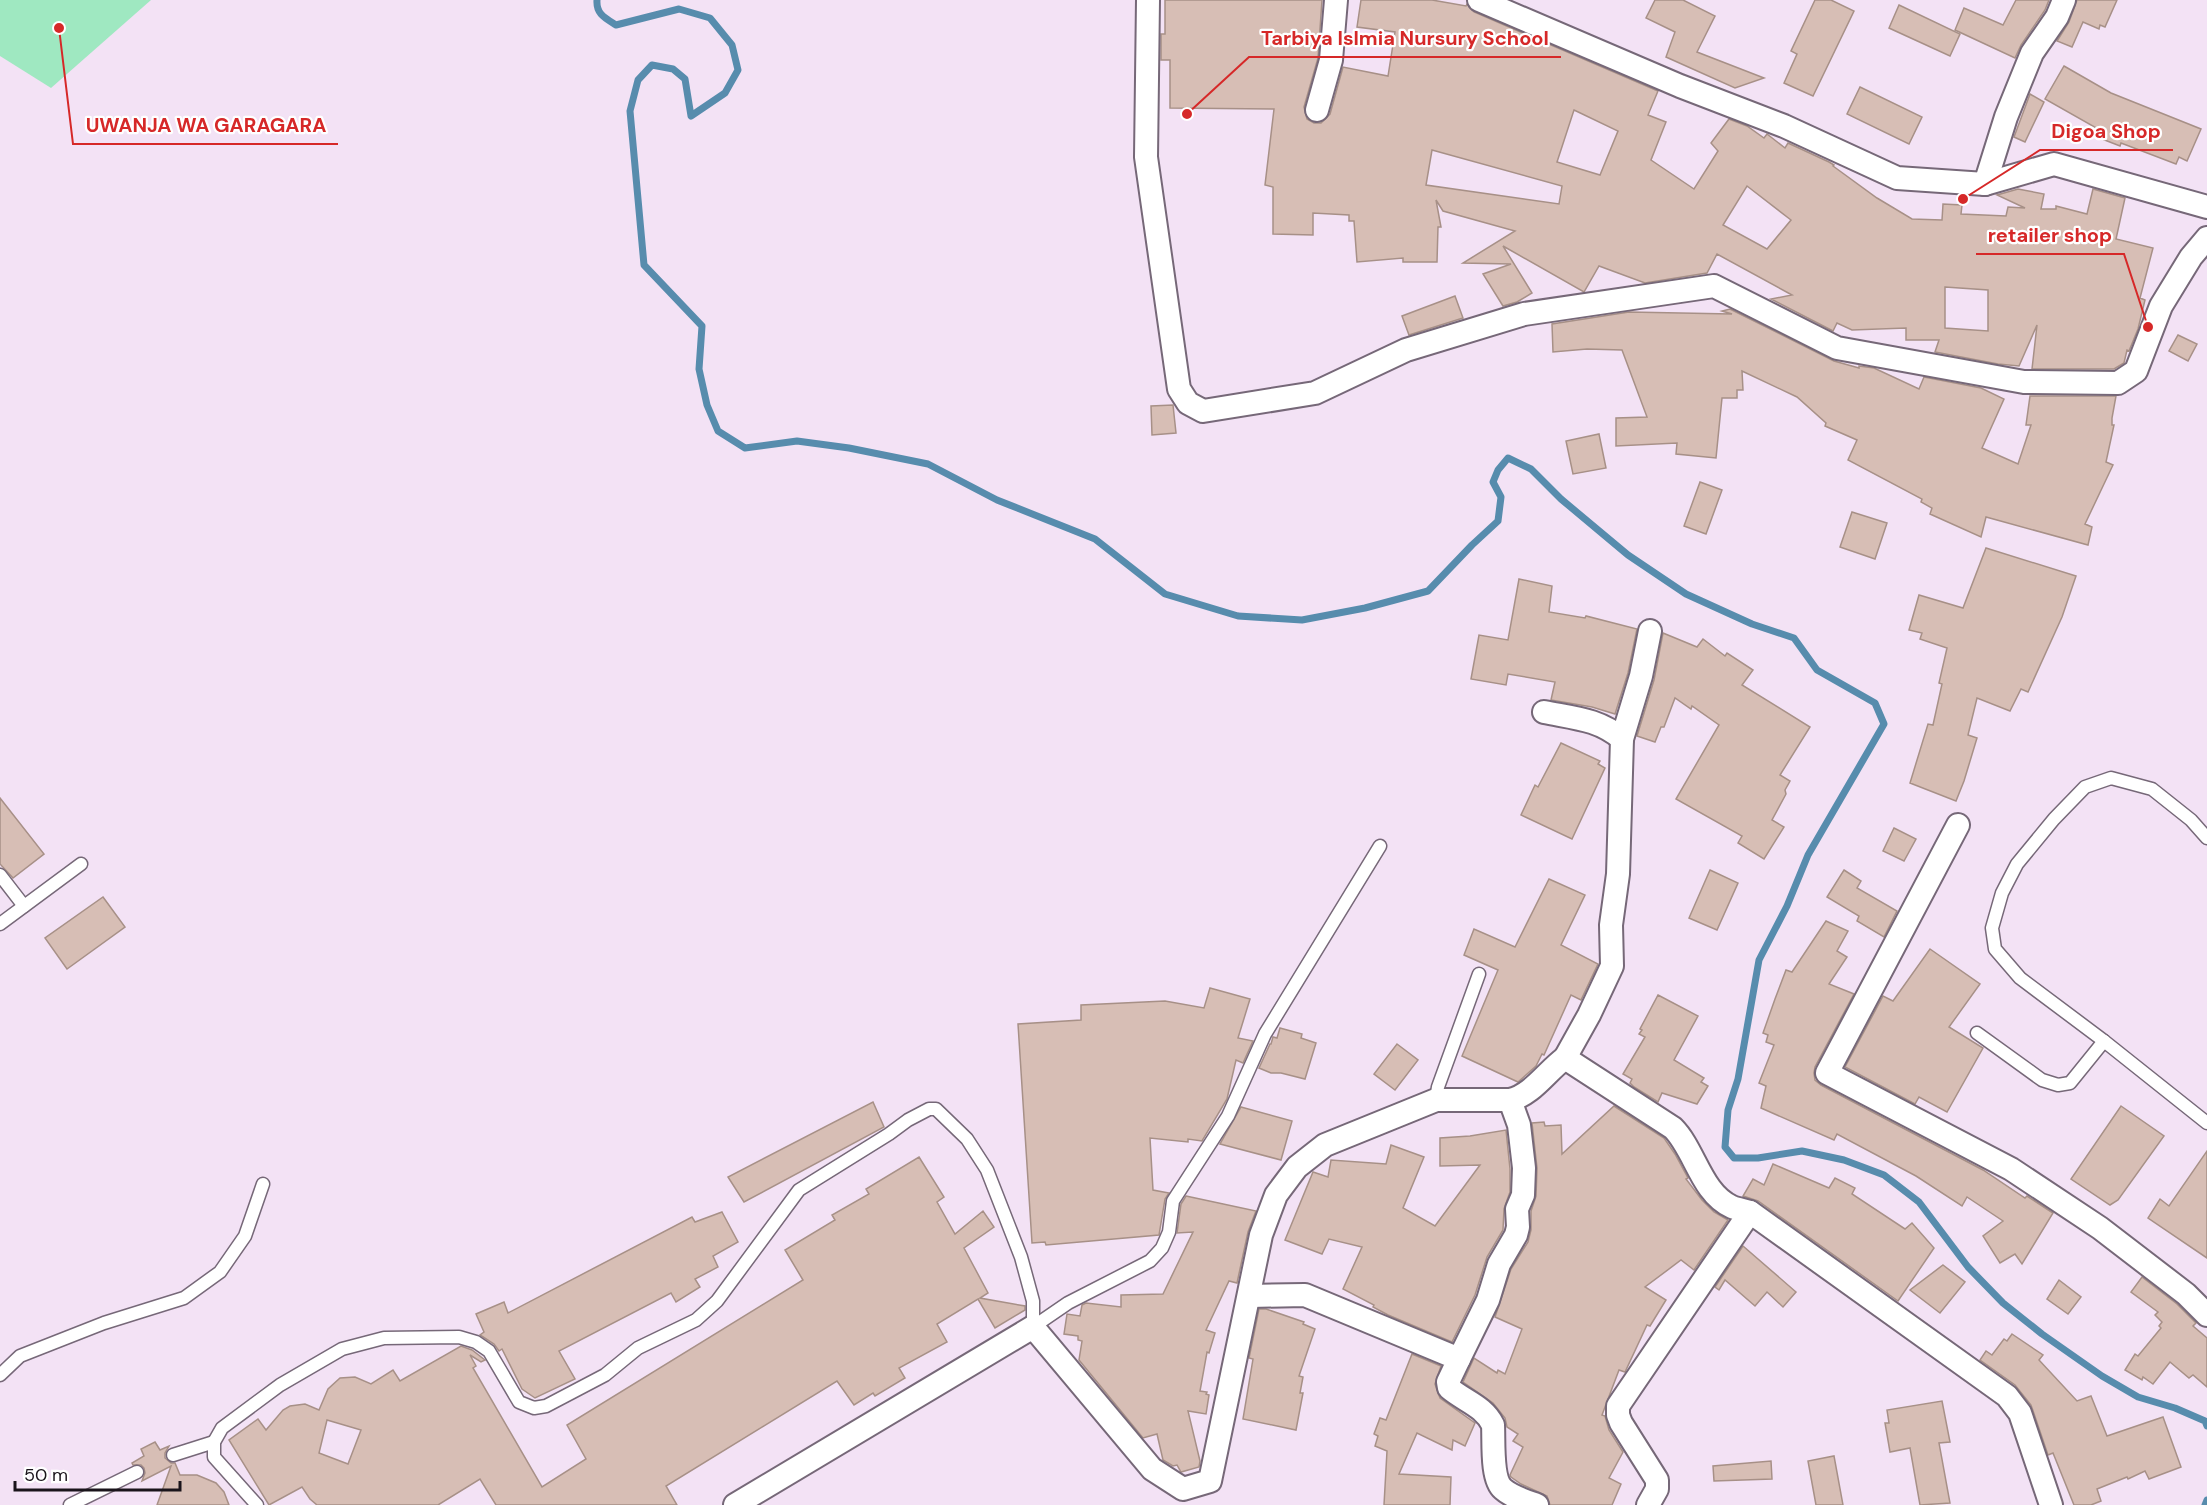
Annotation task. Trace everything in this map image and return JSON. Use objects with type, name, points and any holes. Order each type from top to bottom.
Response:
[{"type":"street","points":[[1148,0],[1146,157],[1179,389],[1188,403],[1203,411],[1315,393],[1406,350],[1524,314],[1714,286],[1837,348],[2024,382],[2118,383],[2136,371],[2161,306],[2192,256],[2207,238]]},
{"type":"street","points":[[1317,110],[1330,60],[1336,0]]},
{"type":"street","points":[[1479,0],[1680,86],[1784,126],[1898,178],[1984,184],[2054,164],[2207,207]]},
{"type":"street","points":[[1984,184],[2006,117],[2032,53],[2057,17],[2064,0]]},
{"type":"street","points":[[735,1505],[1033,1327],[1152,1469],[1184,1489],[1210,1481],[1261,1235],[1276,1195],[1298,1167],[1324,1145],[1436,1100],[1519,1098],[1565,1058],[1589,1015],[1612,966],[1611,925],[1618,874],[1622,739],[1645,658],[1650,631]]},
{"type":"street","points":[[1544,712],[1597,722],[1611,729],[1622,739]]},
{"type":"street","points":[[1958,825],[1827,1073],[2011,1169],[2100,1228],[2186,1294],[2207,1315]]},
{"type":"street","points":[[1565,1058],[1673,1128],[1681,1136],[1711,1188],[1720,1199],[1731,1207],[1750,1212],[2007,1396],[2020,1413],[2051,1505]]},
{"type":"street","points":[[1510,1100],[1519,1125],[1524,1168],[1523,1195],[1517,1209],[1518,1227],[1516,1235],[1499,1264],[1488,1300],[1448,1382],[1449,1388],[1486,1413],[1490,1419],[1493,1425],[1496,1479],[1501,1488],[1509,1494],[1537,1505]]},
{"type":"street","points":[[1648,1505],[1657,1489],[1657,1480],[1622,1423],[1618,1415],[1618,1406],[1750,1212]]},
{"type":"street","points":[[1249,1296],[1305,1295],[1459,1359]]},
{"type":"lane","points":[[2207,838],[2191,820],[2152,789],[2111,778],[2085,787],[2054,819],[2017,864],[2002,893],[1992,928],[1995,949],[2020,978],[2207,1123]]},
{"type":"lane","points":[[1033,1327],[1068,1303],[1150,1261],[1162,1248],[1169,1232],[1173,1201],[1228,1116],[1265,1034],[1380,846]]},
{"type":"lane","points":[[0,924],[81,864]]},
{"type":"lane","points":[[0,875],[24,906]]},
{"type":"lane","points":[[1436,1100],[1438,1087],[1479,974]]},
{"type":"lane","points":[[1977,1033],[2042,1080],[2058,1085],[2070,1083],[2104,1041]]},
{"type":"lane","points":[[257,1505],[214,1457],[213,1442],[222,1428],[280,1385],[342,1349],[384,1338],[459,1337],[476,1342],[489,1351],[519,1402],[534,1407],[546,1406],[605,1375],[638,1348],[696,1320],[717,1301],[800,1190],[908,1120],[929,1109],[936,1109],[967,1139],[987,1170],[1021,1257],[1033,1301],[1033,1327]]},
{"type":"lane","points":[[0,1375],[20,1356],[104,1323],[184,1298],[220,1272],[245,1236],[263,1184]]},
{"type":"lane","points":[[172,1455],[213,1442]]},
{"type":"lane","points":[[70,1505],[137,1472]]},
{"type":"green space","points":[[0,0],[151,0],[51,88],[0,56]]},
{"type":"building","points":[[1165,0],[1322,0],[1318,58],[1304,107],[1307,119],[1314,123],[1321,123],[1330,114],[1343,67],[1388,76],[1395,32],[1357,27],[1361,0],[1432,0],[1466,6],[1467,4],[1474,12],[1658,91],[1648,115],[1666,122],[1651,160],[1694,189],[1718,151],[1711,143],[1729,119],[1747,126],[1764,138],[1767,134],[1785,148],[1788,143],[1829,162],[1877,198],[1912,219],[1942,220],[1943,204],[1962,205],[1961,214],[2006,216],[2008,207],[2025,208],[1997,195],[2018,189],[2044,194],[2041,209],[2056,209],[2056,206],[2087,214],[2093,189],[2125,198],[2116,239],[2153,248],[2140,298],[2145,300],[2138,329],[2129,351],[2127,350],[2124,363],[2114,369],[2032,369],[2037,325],[2019,366],[1998,364],[1935,352],[1939,340],[1906,340],[1906,328],[1852,330],[1837,323],[1833,331],[1771,299],[1792,295],[1717,254],[1707,273],[1645,283],[1599,266],[1584,292],[1503,246],[1532,293],[1517,302],[1503,306],[1483,274],[1511,264],[1463,263],[1515,231],[1443,211],[1436,200],[1441,227],[1438,227],[1437,262],[1403,262],[1403,258],[1357,262],[1354,221],[1349,221],[1349,215],[1313,213],[1313,235],[1273,234],[1273,187],[1265,185],[1274,109],[1170,108],[1170,60],[1161,60],[1161,34],[1165,34]],"holes":[[[1574,110],[1618,131],[1600,175],[1557,162]],[[1432,150],[1562,186],[1559,204],[1426,185]],[[1747,186],[1791,220],[1767,249],[1723,225]],[[1945,287],[1988,290],[1988,331],[1945,328]]]},
{"type":"building","points":[[1655,0],[1683,0],[1715,16],[1697,52],[1764,78],[1735,88],[1666,57],[1675,32],[1646,18]]},
{"type":"building","points":[[1815,0],[1831,0],[1854,11],[1813,96],[1784,83],[1797,54],[1791,51]]},
{"type":"building","points":[[2016,0],[2049,0],[2015,58],[1955,30],[1964,8],[2003,25]]},
{"type":"building","points":[[2077,0],[2117,0],[2105,27],[2100,25],[2099,29],[2083,22],[2072,47],[2057,41],[2069,22]]},
{"type":"building","points":[[1899,5],[1960,34],[1950,56],[1889,28]]},
{"type":"building","points":[[2064,66],[2111,93],[2201,129],[2187,161],[2179,157],[2176,164],[2121,143],[2120,146],[2097,137],[2100,130],[2045,99]]},
{"type":"building","points":[[1860,87],[1922,117],[1909,144],[1847,114]]},
{"type":"building","points":[[2030,94],[2044,102],[2025,142],[2014,137]]},
{"type":"building","points":[[1455,296],[1463,318],[1409,335],[1402,316]]},
{"type":"building","points":[[1730,309],[1834,361],[1859,368],[1859,366],[1874,368],[1919,389],[1924,377],[1981,388],[2004,399],[1982,448],[2018,464],[2031,425],[2026,425],[2030,396],[2116,396],[2112,418],[2112,425],[2114,425],[2106,462],[2113,465],[2085,524],[2092,527],[2088,545],[1986,517],[1981,537],[1930,514],[1932,508],[1921,502],[1922,499],[1848,460],[1857,440],[1825,426],[1826,423],[1797,397],[1742,371],[1743,390],[1737,390],[1737,398],[1722,398],[1716,458],[1676,454],[1677,443],[1616,446],[1616,418],[1647,417],[1622,350],[1587,349],[1553,352],[1552,324],[1629,312],[1732,314],[1722,311]]},
{"type":"building","points":[[2178,335],[2197,344],[2188,361],[2169,351]]},
{"type":"building","points":[[1173,405],[1176,433],[1152,435],[1151,406]]},
{"type":"building","points":[[1599,434],[1606,468],[1573,474],[1566,441]]},
{"type":"building","points":[[1700,482],[1722,490],[1706,534],[1684,526]]},
{"type":"building","points":[[1852,512],[1887,523],[1875,559],[1840,547]]},
{"type":"building","points":[[1986,548],[2076,576],[2062,617],[2028,692],[2021,689],[2010,711],[1977,698],[1968,735],[1977,738],[1956,801],[1910,783],[1928,724],[1933,725],[1947,648],[1920,639],[1922,633],[1909,630],[1919,595],[1963,608]]},
{"type":"building","points":[[1519,579],[1552,586],[1549,612],[1585,618],[1586,616],[1637,629],[1628,673],[1615,714],[1592,707],[1551,700],[1555,682],[1508,674],[1506,685],[1471,679],[1479,635],[1508,640]]},
{"type":"building","points":[[1663,633],[1697,647],[1703,639],[1725,656],[1727,653],[1753,670],[1742,685],[1810,727],[1780,775],[1790,781],[1785,790],[1786,794],[1772,820],[1784,827],[1764,859],[1738,843],[1742,836],[1676,799],[1719,725],[1692,706],[1691,709],[1675,698],[1664,727],[1661,727],[1655,742],[1637,736],[1654,680]]},
{"type":"building","points":[[1561,743],[1600,761],[1598,764],[1605,768],[1572,839],[1521,815],[1535,785],[1538,787]]},
{"type":"building","points":[[0,798],[44,854],[13,878],[0,864]]},
{"type":"building","points":[[1894,828],[1916,839],[1904,861],[1883,851]]},
{"type":"building","points":[[1710,870],[1738,883],[1717,930],[1689,918]]},
{"type":"building","points":[[1844,870],[1861,881],[1857,888],[1897,911],[1884,937],[1857,921],[1859,916],[1827,897]]},
{"type":"building","points":[[1549,879],[1585,895],[1561,945],[1598,964],[1581,1000],[1571,995],[1544,1055],[1542,1054],[1536,1066],[1518,1082],[1462,1056],[1498,970],[1464,955],[1474,929],[1515,947]]},
{"type":"building","points":[[103,897],[125,927],[67,969],[45,938]]},
{"type":"building","points":[[1826,921],[1848,931],[1837,951],[1847,957],[1829,984],[1854,994],[1815,1067],[1815,1080],[1983,1170],[2025,1198],[2027,1196],[2053,1213],[2022,1264],[2015,1254],[2000,1263],[1983,1236],[2003,1221],[1967,1197],[1962,1206],[1916,1176],[1837,1134],[1834,1140],[1761,1108],[1766,1086],[1759,1083],[1774,1045],[1766,1042],[1768,1035],[1763,1033],[1786,970],[1792,972]]},
{"type":"building","points":[[1930,949],[1980,984],[1949,1027],[1983,1048],[1947,1112],[1919,1097],[1915,1104],[1845,1067],[1883,996],[1893,1001]]},
{"type":"building","points":[[1210,988],[1250,999],[1238,1038],[1253,1041],[1243,1063],[1236,1060],[1227,1099],[1202,1141],[1188,1139],[1188,1142],[1150,1138],[1153,1190],[1169,1193],[1165,1199],[1159,1235],[1046,1245],[1045,1242],[1032,1243],[1018,1024],[1081,1020],[1081,1005],[1165,1001],[1204,1008]]},
{"type":"building","points":[[1658,995],[1698,1016],[1674,1060],[1704,1078],[1701,1082],[1708,1086],[1697,1104],[1662,1093],[1658,1102],[1634,1087],[1630,1083],[1632,1079],[1623,1074],[1645,1037],[1639,1034],[1642,1030],[1640,1029]]},
{"type":"building","points":[[1280,1028],[1302,1034],[1301,1038],[1316,1043],[1305,1079],[1271,1073],[1259,1068],[1273,1037],[1277,1038]]},
{"type":"building","points":[[1397,1044],[1418,1060],[1395,1090],[1374,1074]]},
{"type":"building","points":[[873,1102],[884,1127],[744,1202],[728,1177]]},
{"type":"building","points":[[1614,1106],[1664,1138],[1688,1178],[1686,1179],[1702,1200],[1714,1212],[1728,1220],[1694,1270],[1681,1260],[1645,1287],[1666,1300],[1650,1326],[1647,1325],[1625,1372],[1619,1370],[1602,1415],[1605,1416],[1609,1430],[1623,1452],[1609,1478],[1621,1484],[1612,1505],[1550,1505],[1547,1496],[1511,1477],[1523,1447],[1513,1441],[1518,1434],[1507,1427],[1505,1418],[1493,1403],[1463,1382],[1474,1358],[1497,1373],[1498,1370],[1505,1374],[1522,1329],[1495,1317],[1511,1269],[1528,1242],[1531,1230],[1531,1211],[1536,1196],[1537,1168],[1532,1123],[1544,1122],[1545,1126],[1561,1125],[1562,1154]]},
{"type":"building","points":[[2121,1106],[2164,1136],[2118,1200],[2110,1205],[2071,1179]]},
{"type":"building","points":[[1241,1107],[1292,1121],[1281,1160],[1220,1144]]},
{"type":"building","points":[[1506,1130],[1510,1192],[1504,1209],[1503,1230],[1487,1257],[1475,1295],[1452,1342],[1388,1315],[1343,1289],[1362,1247],[1329,1239],[1322,1254],[1285,1240],[1313,1172],[1328,1177],[1331,1160],[1386,1164],[1391,1145],[1424,1157],[1403,1208],[1435,1226],[1480,1165],[1440,1166],[1440,1138]]},
{"type":"building","points":[[2207,1151],[2207,1258],[2148,1218],[2160,1199],[2169,1206]]},
{"type":"building","points":[[919,1157],[944,1197],[937,1202],[955,1234],[983,1211],[994,1227],[964,1248],[988,1293],[980,1298],[1025,1306],[1025,1310],[995,1328],[978,1299],[937,1324],[947,1342],[899,1368],[905,1378],[875,1396],[873,1393],[854,1405],[837,1381],[666,1486],[677,1505],[496,1505],[480,1479],[438,1505],[317,1505],[302,1487],[269,1505],[229,1440],[258,1419],[266,1430],[283,1410],[290,1406],[305,1404],[319,1410],[328,1389],[340,1378],[355,1377],[371,1384],[393,1370],[400,1381],[461,1346],[472,1350],[485,1360],[481,1362],[470,1355],[476,1366],[473,1368],[542,1487],[586,1459],[567,1425],[803,1280],[785,1250],[835,1220],[832,1215],[869,1194],[866,1189]],"holes":[[[327,1420],[361,1430],[348,1464],[319,1453]]]},
{"type":"building","points":[[1773,1164],[1829,1188],[1835,1178],[1855,1188],[1852,1194],[1905,1229],[1912,1223],[1934,1248],[1898,1301],[1758,1201],[1743,1196],[1753,1179],[1764,1185]]},
{"type":"building","points":[[1186,1196],[1256,1211],[1248,1232],[1237,1283],[1229,1281],[1206,1330],[1215,1333],[1209,1353],[1207,1352],[1200,1391],[1207,1392],[1206,1394],[1209,1395],[1206,1414],[1188,1411],[1200,1461],[1199,1467],[1181,1472],[1177,1465],[1173,1466],[1163,1460],[1157,1434],[1143,1438],[1079,1360],[1082,1341],[1078,1340],[1078,1336],[1064,1334],[1067,1314],[1080,1316],[1082,1305],[1086,1303],[1121,1307],[1121,1295],[1163,1294],[1193,1232],[1177,1233],[1181,1204]]},
{"type":"building","points":[[722,1212],[738,1242],[713,1256],[718,1267],[695,1279],[700,1287],[676,1302],[671,1293],[559,1351],[575,1379],[535,1398],[522,1389],[502,1349],[499,1351],[494,1344],[480,1335],[484,1332],[476,1314],[504,1302],[508,1313],[692,1217],[695,1222]]},
{"type":"building","points":[[1743,1246],[1796,1292],[1783,1307],[1767,1292],[1755,1306],[1725,1280],[1719,1290],[1715,1287]]},
{"type":"building","points":[[1943,1265],[1965,1282],[1940,1313],[1910,1290]]},
{"type":"building","points":[[2142,1277],[2177,1304],[2196,1323],[2193,1326],[2207,1338],[2207,1387],[2193,1375],[2189,1378],[2170,1362],[2153,1384],[2125,1370],[2135,1354],[2138,1356],[2161,1328],[2159,1326],[2162,1322],[2155,1315],[2158,1312],[2131,1292]]},
{"type":"building","points":[[2059,1280],[2081,1297],[2068,1314],[2047,1299]]},
{"type":"building","points":[[1259,1309],[1266,1309],[1304,1322],[1303,1324],[1315,1329],[1299,1376],[1303,1377],[1300,1393],[1303,1393],[1296,1430],[1243,1419],[1253,1359],[1249,1358]]},
{"type":"building","points":[[2012,1334],[2043,1355],[2039,1360],[2077,1401],[2091,1396],[2107,1436],[2163,1417],[2181,1467],[2149,1479],[2145,1471],[2128,1479],[2127,1477],[2097,1489],[2101,1501],[2091,1505],[2074,1505],[2053,1453],[2048,1455],[2031,1405],[2015,1385],[1980,1360],[1986,1351],[1992,1355],[2004,1339],[2007,1341]]},
{"type":"building","points":[[1412,1354],[1441,1366],[1435,1384],[1440,1398],[1475,1423],[1465,1446],[1453,1440],[1452,1450],[1417,1433],[1399,1474],[1451,1477],[1450,1505],[1384,1505],[1387,1451],[1375,1446],[1378,1436],[1374,1434],[1380,1418],[1386,1420]]},
{"type":"building","points":[[1942,1401],[1950,1442],[1939,1443],[1950,1503],[1920,1505],[1910,1448],[1890,1452],[1885,1423],[1889,1423],[1887,1410]]},
{"type":"building","points":[[155,1442],[160,1450],[169,1446],[165,1458],[175,1463],[180,1475],[197,1475],[216,1483],[224,1492],[229,1505],[157,1505],[171,1466],[142,1481],[144,1468],[132,1463],[144,1456],[141,1449]]},
{"type":"building","points":[[1834,1456],[1843,1505],[1816,1505],[1808,1461]]},
{"type":"building","points":[[1771,1461],[1772,1479],[1714,1481],[1713,1466]]},
{"type":"waterway","points":[[597,0],[600,12],[616,25],[679,9],[710,18],[732,45],[738,70],[725,93],[691,116],[685,79],[673,69],[652,65],[638,80],[630,111],[644,265],[702,326],[699,369],[707,405],[718,431],[745,448],[797,441],[849,448],[928,464],[997,500],[1095,539],[1165,594],[1238,616],[1302,620],[1365,608],[1428,591],[1498,521],[1501,497],[1493,482],[1498,470],[1508,458],[1531,469],[1561,499],[1628,555],[1686,594],[1752,624],[1794,638],[1817,670],[1875,703],[1884,724],[1808,855],[1787,906],[1759,960],[1738,1079],[1728,1110],[1725,1147],[1734,1158],[1758,1158],[1802,1151],[1844,1160],[1884,1175],[1919,1202],[1968,1267],[2003,1303],[2042,1334],[2102,1376],[2138,1397],[2175,1408],[2205,1421],[2207,1426]]},
{"type":"waterway","points":[[2205,1505],[2207,1500]]},
{"type":"place","name":"UWANJA WA GARAGARA","points":[[59,28]]},
{"type":"place","name":"Tarbiya Islmia Nursury School","points":[[1187,114]]},
{"type":"place","name":"Digoa Shop","points":[[1963,199]]},
{"type":"place","name":"retailer shop","points":[[2148,327]]}]
